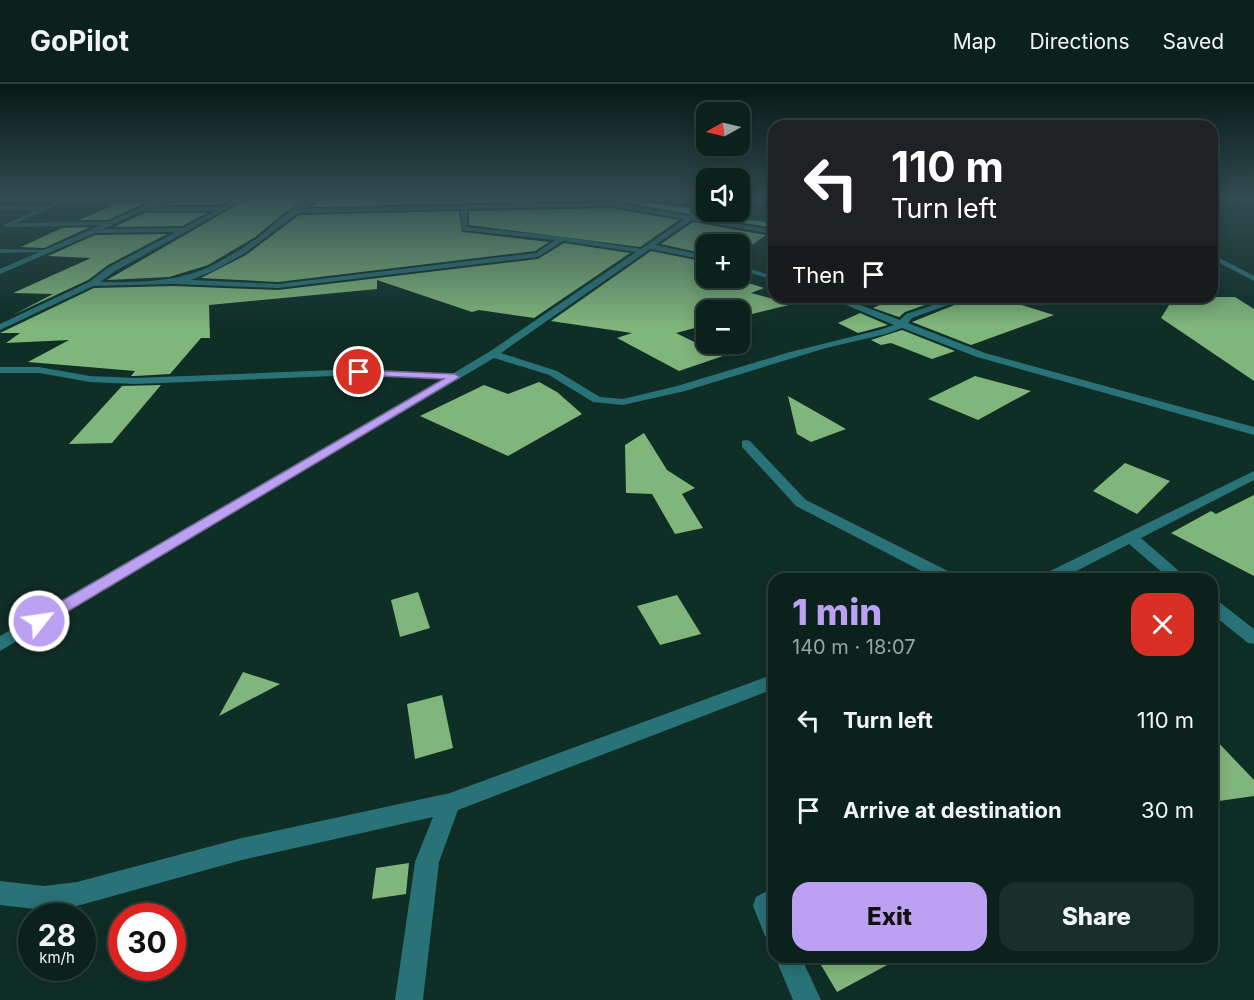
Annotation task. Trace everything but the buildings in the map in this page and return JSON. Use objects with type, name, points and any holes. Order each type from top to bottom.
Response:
[{"type":"street","points":[[0,272],[72,241]]},
{"type":"street","points":[[0,327],[92,284],[112,269],[166,241]]},
{"type":"street","points":[[170,281],[200,274],[258,241]]},
{"type":"street","points":[[92,284],[170,281],[289,285],[538,255],[559,241]]},
{"type":"street","points":[[578,241],[696,256]]},
{"type":"street","points":[[0,644],[493,354],[657,241]]},
{"type":"street","points":[[0,251],[50,250]]},
{"type":"street","points":[[1218,259],[1254,279]]},
{"type":"street","points":[[750,271],[768,276]]},
{"type":"street","points":[[847,303],[981,355],[1254,431]]},
{"type":"street","points":[[493,354],[553,373],[597,400],[623,402],[904,325],[909,316],[948,303]]},
{"type":"street","points":[[0,370],[39,370],[90,379],[135,381],[359,372],[455,377]]},
{"type":"street","points":[[746,444],[801,504],[938,573]]},
{"type":"street","points":[[1060,573],[1254,475]]},
{"type":"street","points":[[1131,538],[1173,573]]},
{"type":"street","points":[[1218,610],[1254,638]]},
{"type":"street","points":[[0,893],[44,898],[76,894],[242,849],[450,803],[768,683]]},
{"type":"street","points":[[409,1000],[427,862],[450,803]]},
{"type":"street","points":[[791,963],[807,1000]]},
{"type":"route","points":[[39,621],[455,377],[359,372]]}]
